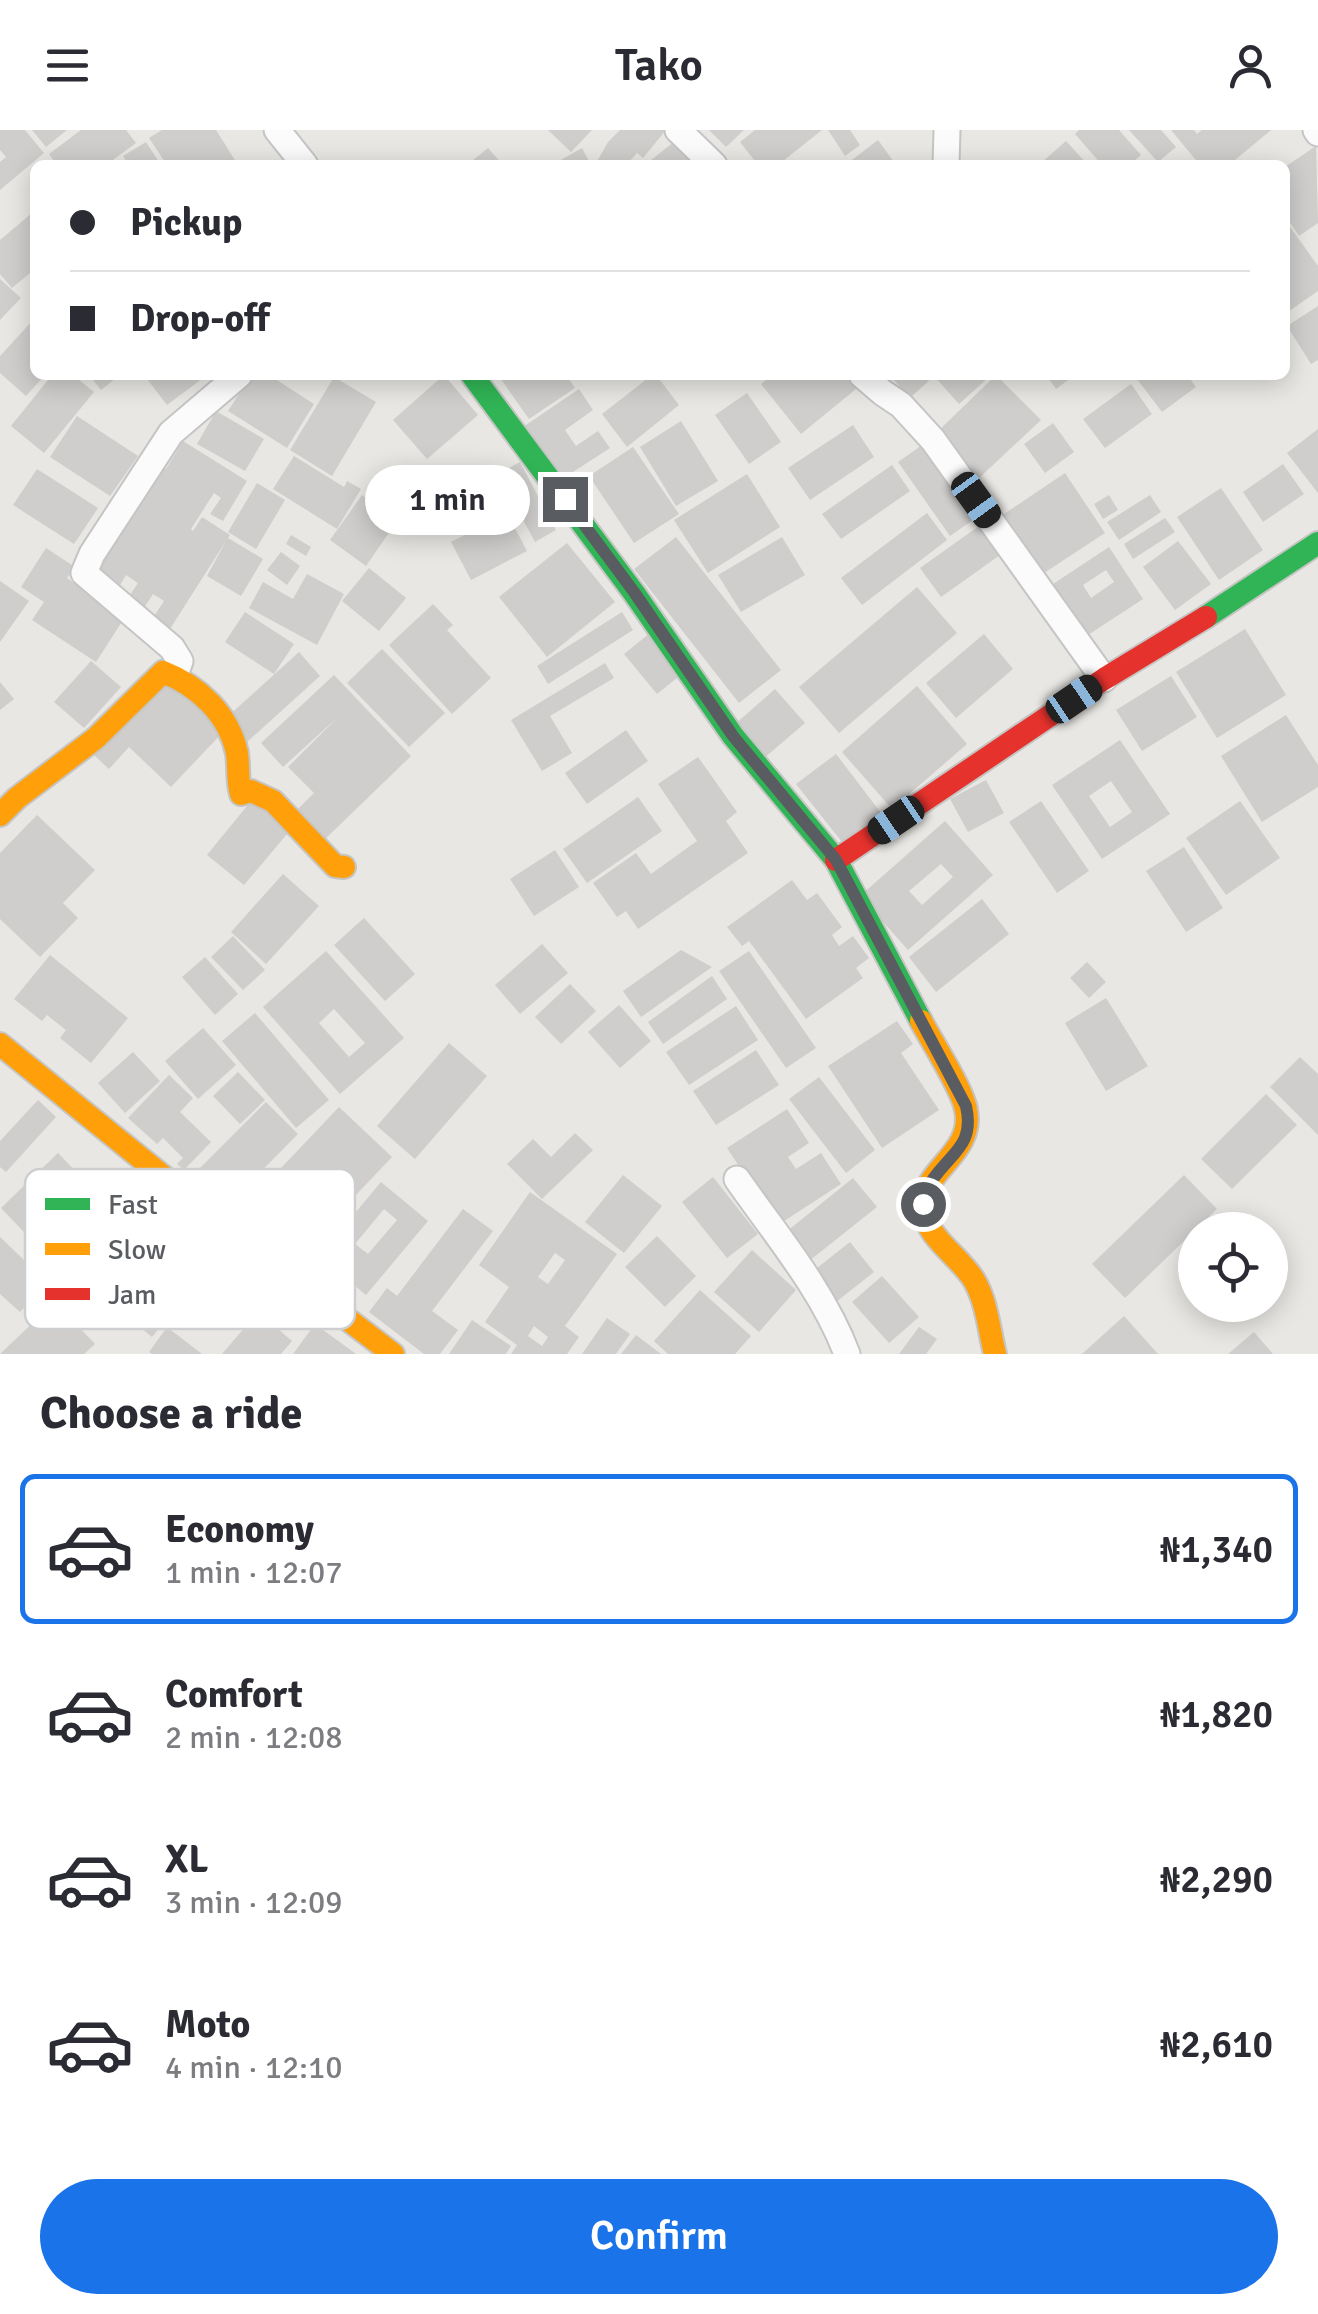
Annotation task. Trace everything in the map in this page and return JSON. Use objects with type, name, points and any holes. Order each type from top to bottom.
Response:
[{"type":"street","points":[[277,130],[301,160]]},
{"type":"street","points":[[678,130],[709,160]]},
{"type":"street","points":[[946,160],[947,130]]},
{"type":"street","points":[[175,675],[180,662],[172,648],[84,573],[92,554],[171,433],[234,380]]},
{"type":"street","points":[[476,380],[634,592],[733,736],[836,860],[966,1106],[970,1124],[965,1140],[929,1184],[923,1204],[928,1224],[978,1285],[995,1354]]},
{"type":"street","points":[[868,380],[901,405],[933,440],[1104,679]]},
{"type":"street","points":[[836,860],[1104,679],[1318,543]]},
{"type":"street","points":[[0,815],[96,738],[163,672],[175,675],[223,716],[239,764],[241,794],[251,790],[273,801],[335,866],[344,867]]},
{"type":"street","points":[[0,1044],[154,1169]]},
{"type":"street","points":[[737,1180],[821,1300],[847,1354]]},
{"type":"street","points":[[355,1326],[392,1354]]},
{"type":"building","points":[[0,130],[25,130],[44,153],[30,160],[30,165],[0,190],[0,162],[6,157],[0,150]]},
{"type":"building","points":[[32,130],[67,130],[46,147]]},
{"type":"building","points":[[81,130],[126,130],[136,143],[113,160],[53,160],[49,154]]},
{"type":"building","points":[[162,130],[216,130],[235,160],[164,160],[149,138]]},
{"type":"building","points":[[548,130],[592,130],[571,152]]},
{"type":"building","points":[[620,130],[666,130],[643,158],[637,153],[631,160],[598,160]]},
{"type":"building","points":[[709,130],[744,130],[726,147]]},
{"type":"building","points":[[755,130],[822,130],[784,160],[754,160],[740,142]]},
{"type":"building","points":[[828,130],[850,130],[860,145],[845,156]]},
{"type":"building","points":[[1079,130],[1119,130],[1141,155],[1135,160],[1098,160],[1075,134]]},
{"type":"building","points":[[1129,130],[1161,130],[1176,147],[1156,160]]},
{"type":"building","points":[[1171,130],[1194,130],[1197,134],[1202,130],[1271,130],[1235,160],[1196,160]]},
{"type":"building","points":[[680,137],[699,160],[651,160]]},
{"type":"building","points":[[878,140],[892,160],[852,160]]},
{"type":"building","points":[[1066,141],[1083,160],[1044,160]]},
{"type":"building","points":[[146,142],[158,160],[126,160],[123,156]]},
{"type":"building","points":[[1316,146],[1318,223],[1299,236],[1290,222],[1290,164]]},
{"type":"building","points":[[488,148],[499,160],[473,160]]},
{"type":"building","points":[[582,148],[588,160],[561,160]]},
{"type":"building","points":[[30,215],[30,273],[12,288],[0,274],[0,240]]},
{"type":"building","points":[[1290,227],[1318,266],[1318,291],[1290,311]]},
{"type":"building","points":[[0,279],[21,298],[0,320]]},
{"type":"building","points":[[1318,306],[1318,360],[1311,364],[1290,331],[1290,324]]},
{"type":"building","points":[[30,323],[30,380],[40,380],[26,396],[0,373],[0,356]]},
{"type":"building","points":[[48,380],[79,380],[94,392],[44,453],[11,426]]},
{"type":"building","points":[[93,380],[114,380],[101,390]]},
{"type":"building","points":[[148,380],[200,380],[167,405]]},
{"type":"building","points":[[248,380],[277,380],[314,404],[287,448],[228,411]]},
{"type":"building","points":[[332,380],[339,380],[376,402],[332,476],[290,450]]},
{"type":"building","points":[[438,380],[448,380],[478,415],[427,459],[393,420]]},
{"type":"building","points":[[502,380],[569,380],[575,388],[529,419]]},
{"type":"building","points":[[646,380],[660,380],[679,405],[627,447],[602,414]]},
{"type":"building","points":[[766,380],[849,380],[856,389],[801,434],[761,384]]},
{"type":"building","points":[[894,380],[930,380],[910,398]]},
{"type":"building","points":[[938,380],[986,380],[959,404]]},
{"type":"building","points":[[991,380],[1001,380],[1041,420],[977,480],[934,435]]},
{"type":"building","points":[[1050,380],[1068,380],[1056,389]]},
{"type":"building","points":[[1138,380],[1191,380],[1196,387],[1162,412]]},
{"type":"building","points":[[1131,384],[1152,414],[1105,448],[1083,419]]},
{"type":"building","points":[[579,389],[593,410],[565,430],[576,446],[598,431],[610,448],[559,481],[523,427]]},
{"type":"building","points":[[747,393],[781,442],[749,464],[715,415]]},
{"type":"building","points":[[216,411],[264,439],[245,471],[197,444]]},
{"type":"building","points":[[77,416],[138,456],[110,496],[50,457]]},
{"type":"building","points":[[681,421],[718,481],[676,506],[640,447]]},
{"type":"building","points":[[1053,423],[1074,452],[1045,473],[1024,444]]},
{"type":"building","points":[[853,425],[874,457],[810,500],[788,468]]},
{"type":"building","points":[[1318,429],[1318,493],[1287,453]]},
{"type":"building","points":[[183,441],[247,481],[223,521],[210,514],[221,498],[214,493],[191,529],[202,517],[263,559],[241,596],[207,576],[226,541],[168,632],[151,621],[164,601],[153,594],[144,608],[128,598],[138,583],[126,575],[119,587],[92,569],[158,464],[166,469]]},
{"type":"building","points":[[925,443],[977,517],[950,536],[898,462]]},
{"type":"building","points":[[633,447],[679,514],[634,543],[589,476]]},
{"type":"building","points":[[294,456],[344,487],[347,481],[361,489],[337,529],[273,489]]},
{"type":"building","points":[[520,462],[556,530],[535,542],[498,474]]},
{"type":"building","points":[[1283,464],[1304,494],[1263,522],[1243,492]]},
{"type":"building","points":[[892,465],[910,491],[841,539],[822,514]]},
{"type":"building","points":[[37,469],[98,508],[74,544],[13,505]]},
{"type":"building","points":[[1065,473],[1105,533],[1041,575],[1001,516]]},
{"type":"building","points":[[747,474],[780,527],[708,573],[674,520]]},
{"type":"building","points":[[257,483],[285,500],[256,549],[228,532]]},
{"type":"building","points":[[1221,488],[1263,550],[1219,580],[1177,517]]},
{"type":"building","points":[[362,495],[397,521],[366,566],[330,540]]},
{"type":"building","points":[[1109,495],[1118,510],[1103,519],[1094,504]]},
{"type":"building","points":[[1150,495],[1161,512],[1119,540],[1107,522]]},
{"type":"building","points":[[507,513],[527,551],[471,580],[451,542]]},
{"type":"building","points":[[927,513],[947,540],[862,605],[841,578]]},
{"type":"building","points":[[1165,518],[1175,532],[1133,559],[1124,544]]},
{"type":"building","points":[[979,526],[1000,555],[941,597],[920,568]]},
{"type":"building","points":[[291,535],[311,547],[306,556],[286,544]]},
{"type":"building","points":[[676,537],[781,670],[739,703],[634,569]]},
{"type":"building","points":[[782,537],[805,575],[741,612],[718,575]]},
{"type":"building","points":[[1178,541],[1211,584],[1175,610],[1143,567]]},
{"type":"building","points":[[567,543],[615,602],[547,657],[499,597]]},
{"type":"building","points":[[1109,547],[1143,599],[1085,637],[1050,586]],"holes":[[[1106,570],[1114,582],[1091,598],[1083,585]]]},
{"type":"building","points":[[46,548],[75,567],[67,578],[125,617],[96,662],[32,620],[44,602],[21,587]]},
{"type":"building","points":[[281,552],[300,566],[287,585],[267,570]]},
{"type":"building","points":[[369,568],[406,598],[379,631],[342,601]]},
{"type":"building","points":[[307,574],[344,594],[317,645],[249,608],[263,582],[293,599]]},
{"type":"building","points":[[0,581],[29,601],[0,642]]},
{"type":"building","points":[[917,587],[957,633],[839,733],[799,687]]},
{"type":"building","points":[[433,604],[453,625],[447,630],[491,678],[452,714],[389,645]]},
{"type":"building","points":[[245,612],[294,644],[274,674],[225,642]]},
{"type":"building","points":[[622,612],[633,630],[548,684],[537,666]]},
{"type":"building","points":[[1245,629],[1286,695],[1217,738],[1176,672]]},
{"type":"building","points":[[650,633],[683,673],[657,694],[624,654]]},
{"type":"building","points":[[984,634],[1013,669],[956,718],[926,683]]},
{"type":"building","points":[[382,649],[445,713],[409,747],[347,683]]},
{"type":"building","points":[[299,652],[320,676],[247,742],[226,718]]},
{"type":"building","points":[[91,661],[121,687],[84,728],[54,702]]},
{"type":"building","points":[[605,663],[614,678],[550,716],[572,753],[542,771],[511,720]]},
{"type":"building","points":[[334,675],[411,756],[322,842],[294,813],[314,793],[288,767],[338,717],[283,767],[261,743]]},
{"type":"building","points":[[1171,676],[1197,717],[1142,751],[1116,710]]},
{"type":"building","points":[[166,677],[224,731],[171,787],[129,747],[109,769],[93,754]]},
{"type":"building","points":[[0,682],[14,699],[0,710]]},
{"type":"building","points":[[917,686],[967,744],[892,809],[842,752]]},
{"type":"building","points":[[775,689],[805,723],[763,759],[734,725]]},
{"type":"building","points":[[1286,715],[1318,765],[1318,787],[1262,822],[1221,756]]},
{"type":"building","points":[[626,730],[648,761],[587,804],[565,773]]},
{"type":"building","points":[[1120,740],[1170,814],[1102,859],[1052,785]],"holes":[[[1111,781],[1132,812],[1110,827],[1089,796]]]},
{"type":"building","points":[[836,754],[885,818],[846,847],[796,784]]},
{"type":"building","points":[[698,757],[737,812],[726,821],[748,853],[638,929],[626,911],[617,917],[593,883],[636,853],[651,874],[697,841],[658,784]]},
{"type":"building","points":[[986,780],[1004,813],[968,832],[950,799]]},
{"type":"building","points":[[255,796],[293,827],[244,885],[207,855]]},
{"type":"building","points":[[638,797],[662,831],[587,883],[563,849]]},
{"type":"building","points":[[1041,801],[1089,871],[1057,893],[1009,822]]},
{"type":"building","points":[[1240,801],[1280,858],[1226,895],[1186,838]]},
{"type":"building","points":[[37,815],[95,870],[63,903],[78,918],[40,957],[0,919],[0,853]]},
{"type":"building","points":[[945,821],[993,875],[908,950],[860,896]],"holes":[[[941,864],[953,877],[922,905],[909,891]]]},
{"type":"building","points":[[1184,847],[1223,908],[1186,932],[1146,871]]},
{"type":"building","points":[[555,850],[579,887],[534,916],[510,879]]},
{"type":"building","points":[[283,874],[319,906],[266,964],[231,932]]},
{"type":"building","points":[[792,880],[807,900],[817,893],[842,927],[832,935],[839,946],[853,936],[869,958],[856,968],[863,978],[806,1019],[749,941],[742,946],[727,927]]},
{"type":"building","points":[[982,899],[1009,934],[936,992],[909,957]]},
{"type":"building","points":[[364,918],[415,974],[385,1001],[334,945]]},
{"type":"building","points":[[233,936],[265,970],[243,990],[211,957]]},
{"type":"building","points":[[542,944],[568,973],[520,1014],[495,985]]},
{"type":"building","points":[[681,950],[712,967],[641,1017],[623,991]]},
{"type":"building","points":[[326,951],[404,1038],[340,1094],[263,1007]],"holes":[[[334,1009],[365,1043],[349,1057],[319,1023]]]},
{"type":"building","points":[[749,951],[816,1048],[786,1068],[719,971]]},
{"type":"building","points":[[50,955],[128,1018],[91,1063],[60,1038],[66,1030],[47,1015],[42,1021],[14,999]]},
{"type":"building","points":[[205,957],[238,994],[215,1015],[182,977]]},
{"type":"building","points":[[1087,962],[1106,982],[1089,998],[1070,978]]},
{"type":"building","points":[[712,976],[727,999],[663,1044],[648,1022]]},
{"type":"building","points":[[570,984],[596,1011],[561,1044],[535,1017]]},
{"type":"building","points":[[1106,998],[1148,1066],[1106,1091],[1065,1023]]},
{"type":"building","points":[[619,1005],[651,1041],[620,1068],[588,1032]]},
{"type":"building","points":[[736,1006],[758,1040],[689,1085],[666,1052]]},
{"type":"building","points":[[255,1013],[329,1100],[296,1128],[222,1041]]},
{"type":"building","points":[[897,1021],[913,1044],[901,1053],[939,1110],[882,1148],[828,1066]]},
{"type":"building","points":[[203,1028],[236,1065],[198,1099],[165,1061]]},
{"type":"building","points":[[449,1043],[487,1076],[415,1159],[377,1126]]},
{"type":"building","points":[[756,1050],[779,1085],[716,1125],[693,1091]]},
{"type":"building","points":[[133,1052],[160,1081],[125,1113],[98,1083]]},
{"type":"building","points":[[1300,1057],[1318,1074],[1318,1135],[1270,1087]]},
{"type":"building","points":[[238,1072],[265,1100],[240,1124],[213,1096]]},
{"type":"building","points":[[169,1075],[193,1098],[180,1112],[211,1142],[183,1169],[177,1164],[183,1158],[163,1138],[157,1144],[128,1118]]},
{"type":"building","points":[[819,1077],[875,1150],[846,1173],[789,1099]]},
{"type":"building","points":[[1266,1094],[1297,1125],[1232,1189],[1201,1159]]},
{"type":"building","points":[[38,1100],[56,1117],[6,1172],[0,1167],[0,1141]]},
{"type":"building","points":[[266,1102],[298,1134],[263,1169],[199,1169]]},
{"type":"building","points":[[339,1107],[392,1157],[355,1196],[355,1169],[280,1169]]},
{"type":"building","points":[[787,1109],[809,1143],[788,1157],[796,1169],[821,1153],[841,1184],[778,1225],[727,1148]]},
{"type":"building","points":[[575,1133],[593,1150],[542,1199],[507,1164],[533,1139],[551,1157]]},
{"type":"building","points":[[58,1153],[73,1169],[41,1169]]},
{"type":"building","points":[[623,1175],[662,1206],[624,1253],[585,1222]]},
{"type":"building","points":[[1184,1175],[1217,1209],[1178,1212],[1178,1247],[1125,1298],[1092,1264]]},
{"type":"building","points":[[713,1177],[758,1234],[727,1258],[682,1202]]},
{"type":"building","points":[[853,1178],[877,1207],[809,1261],[786,1232]]},
{"type":"building","points":[[381,1182],[428,1221],[366,1295],[355,1286],[355,1244],[355,1213]],"holes":[[[384,1209],[397,1220],[368,1254],[355,1244]]]},
{"type":"building","points":[[25,1185],[25,1233],[1,1208]]},
{"type":"building","points":[[530,1192],[617,1254],[565,1326],[579,1337],[567,1354],[511,1354],[517,1345],[485,1322],[509,1287],[479,1265]],"holes":[[[555,1253],[565,1260],[548,1284],[538,1277]],[[534,1326],[548,1337],[542,1346],[528,1336]]]},
{"type":"building","points":[[463,1209],[493,1231],[432,1311],[458,1330],[440,1354],[424,1354],[369,1312],[387,1288],[397,1296]]},
{"type":"building","points":[[657,1236],[696,1276],[665,1307],[625,1267]]},
{"type":"building","points":[[0,1237],[25,1261],[25,1307],[20,1312],[0,1294]]},
{"type":"building","points":[[850,1242],[874,1272],[831,1306],[807,1276]]},
{"type":"building","points":[[752,1250],[796,1290],[759,1332],[714,1292]]},
{"type":"building","points":[[882,1276],[919,1317],[889,1343],[852,1302]]},
{"type":"building","points":[[700,1290],[751,1336],[735,1354],[668,1354],[654,1341]]},
{"type":"building","points":[[1124,1316],[1158,1354],[1082,1354]]},
{"type":"building","points":[[607,1318],[630,1334],[616,1354],[582,1354]]},
{"type":"building","points":[[472,1320],[511,1346],[506,1354],[449,1354]]},
{"type":"building","points":[[919,1327],[937,1339],[926,1354],[899,1354]]},
{"type":"building","points":[[26,1329],[81,1329],[95,1344],[84,1354],[0,1354]]},
{"type":"building","points":[[142,1329],[159,1329],[152,1337]]},
{"type":"building","points":[[166,1329],[170,1329],[202,1354],[152,1354],[149,1352]]},
{"type":"building","points":[[243,1329],[278,1329],[292,1341],[281,1354],[222,1354]]},
{"type":"building","points":[[311,1329],[322,1329],[356,1354],[293,1354]]},
{"type":"building","points":[[1254,1332],[1273,1354],[1228,1354]]},
{"type":"building","points":[[636,1335],[661,1354],[621,1354]]},
{"type":"traffic: fast","points":[[476,380],[634,593],[733,736],[836,860],[921,1021]]},
{"type":"traffic: fast","points":[[1206,617],[1318,543]]},
{"type":"traffic: slow","points":[[0,815],[96,738],[163,672],[189,685],[220,714],[237,753],[241,794],[251,791],[273,801],[335,866],[344,867]]},
{"type":"traffic: slow","points":[[921,1021],[966,1110],[962,1140],[928,1186],[924,1213],[932,1232],[978,1289],[995,1354]]},
{"type":"traffic: slow","points":[[0,1044],[154,1169]]},
{"type":"traffic: slow","points":[[355,1325],[393,1354]]},
{"type":"traffic: jam","points":[[836,860],[1104,679],[1206,617]]},
{"type":"route","points":[[565,499],[733,736],[836,860],[966,1106],[970,1124],[965,1140],[929,1184],[923,1204]]}]
